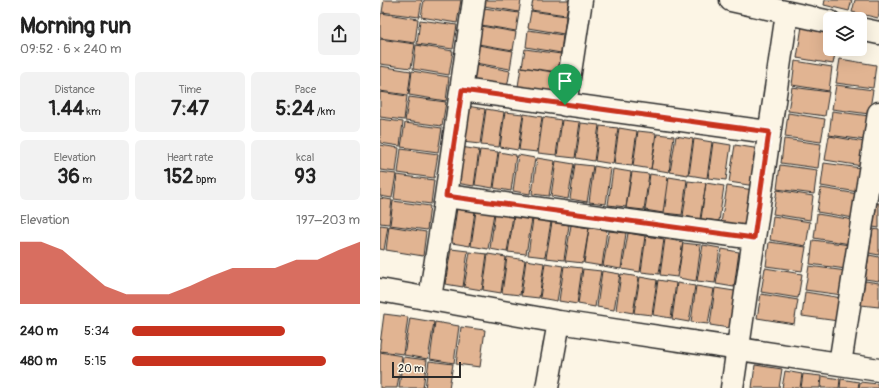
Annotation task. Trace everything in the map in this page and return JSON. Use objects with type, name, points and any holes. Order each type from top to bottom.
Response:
[{"type":"street","points":[[430,298],[462,90],[474,0]]},
{"type":"street","points":[[565,105],[581,0]]},
{"type":"street","points":[[731,0],[823,20]]},
{"type":"street","points":[[732,388],[786,12]]},
{"type":"street","points":[[867,30],[879,33]]},
{"type":"street","points":[[462,90],[769,132]]},
{"type":"street","points":[[840,364],[879,112]]},
{"type":"street","points":[[446,196],[754,238]]},
{"type":"street","points":[[380,290],[559,322],[879,370]]},
{"type":"street","points":[[547,388],[559,322]]},
{"type":"building","points":[[384,0],[422,0],[419,17],[382,12]]},
{"type":"building","points":[[424,0],[461,0],[457,23],[421,17]]},
{"type":"building","points":[[485,0],[521,0],[519,12],[484,6]]},
{"type":"building","points":[[533,0],[569,0],[566,15],[531,10]]},
{"type":"building","points":[[825,0],[852,0],[849,11],[824,5]]},
{"type":"building","points":[[855,0],[879,0],[878,18],[867,15],[867,12],[852,12]]},
{"type":"building","points":[[484,8],[519,13],[516,31],[481,25]]},
{"type":"building","points":[[531,11],[566,16],[564,34],[528,28]]},
{"type":"building","points":[[381,13],[418,19],[415,43],[380,38]]},
{"type":"building","points":[[420,20],[457,25],[453,49],[417,44]]},
{"type":"building","points":[[481,26],[516,32],[513,50],[478,44]]},
{"type":"building","points":[[802,26],[823,30],[823,56],[835,56],[833,64],[797,58]]},
{"type":"building","points":[[528,30],[563,35],[561,53],[526,47]]},
{"type":"building","points":[[380,39],[415,44],[411,68],[380,64]]},
{"type":"building","points":[[416,45],[453,51],[449,75],[413,69]]},
{"type":"building","points":[[478,45],[513,51],[510,69],[475,63]]},
{"type":"building","points":[[525,49],[561,54],[558,72],[522,67]]},
{"type":"building","points":[[840,59],[876,65],[873,88],[836,83]]},
{"type":"building","points":[[795,61],[832,67],[829,91],[792,85]]},
{"type":"building","points":[[475,64],[510,71],[507,88],[472,82]]},
{"type":"building","points":[[380,66],[411,71],[408,95],[380,91]]},
{"type":"building","points":[[521,67],[559,73],[554,99],[517,93]]},
{"type":"building","points":[[412,71],[449,77],[446,101],[409,95]]},
{"type":"building","points":[[836,85],[873,90],[869,114],[832,109]]},
{"type":"building","points":[[792,87],[829,92],[825,116],[788,111]]},
{"type":"building","points":[[380,92],[407,96],[404,120],[380,117]]},
{"type":"building","points":[[409,97],[446,102],[442,126],[405,121]]},
{"type":"building","points":[[467,106],[485,109],[480,144],[462,142]]},
{"type":"building","points":[[486,109],[504,112],[499,147],[481,145]]},
{"type":"building","points":[[832,111],[869,116],[865,140],[829,135]]},
{"type":"building","points":[[505,112],[523,114],[518,150],[500,147]]},
{"type":"building","points":[[788,113],[825,119],[821,142],[785,137]]},
{"type":"building","points":[[524,114],[542,117],[537,152],[519,150]]},
{"type":"building","points":[[543,117],[561,120],[556,155],[538,153]]},
{"type":"building","points":[[380,119],[403,122],[400,146],[380,143]]},
{"type":"building","points":[[562,120],[580,122],[575,158],[557,156]]},
{"type":"building","points":[[405,123],[442,128],[438,152],[401,147]]},
{"type":"building","points":[[581,123],[599,125],[594,161],[576,158]]},
{"type":"building","points":[[600,126],[618,128],[613,164],[595,161]]},
{"type":"building","points":[[619,128],[637,131],[632,166],[614,164]]},
{"type":"building","points":[[638,131],[656,133],[651,169],[633,166]]},
{"type":"building","points":[[657,134],[674,136],[669,172],[651,169]]},
{"type":"building","points":[[676,136],[693,139],[688,175],[670,172]]},
{"type":"building","points":[[829,136],[865,142],[862,166],[825,160]]},
{"type":"building","points":[[694,139],[712,142],[707,178],[689,175]]},
{"type":"building","points":[[784,139],[821,144],[818,168],[781,163]]},
{"type":"building","points":[[713,142],[731,145],[726,180],[708,178]]},
{"type":"building","points":[[380,145],[399,148],[396,172],[380,170]]},
{"type":"building","points":[[735,145],[760,149],[755,186],[729,182]]},
{"type":"building","points":[[461,147],[479,150],[474,186],[456,183]]},
{"type":"building","points":[[401,149],[438,154],[434,178],[398,173]]},
{"type":"building","points":[[480,150],[498,152],[493,188],[475,185]]},
{"type":"building","points":[[499,152],[516,155],[511,191],[494,188]]},
{"type":"building","points":[[518,155],[535,158],[530,194],[513,191]]},
{"type":"building","points":[[537,158],[555,161],[549,196],[532,194]]},
{"type":"building","points":[[556,161],[574,164],[568,199],[551,196]]},
{"type":"building","points":[[824,163],[861,168],[858,192],[821,186]]},
{"type":"building","points":[[575,164],[593,166],[587,202],[570,199]]},
{"type":"building","points":[[780,165],[817,170],[814,194],[777,189]]},
{"type":"building","points":[[594,166],[611,169],[606,204],[589,202]]},
{"type":"building","points":[[613,169],[631,172],[626,207],[608,205]]},
{"type":"building","points":[[380,172],[396,174],[392,198],[380,196]]},
{"type":"building","points":[[632,172],[649,174],[644,210],[626,208]]},
{"type":"building","points":[[650,174],[668,177],[663,213],[645,210]]},
{"type":"building","points":[[397,175],[434,180],[431,204],[394,199]]},
{"type":"building","points":[[669,177],[687,180],[682,215],[664,213]]},
{"type":"building","points":[[688,181],[706,183],[700,219],[683,216]]},
{"type":"building","points":[[706,183],[724,186],[719,221],[701,219]]},
{"type":"building","points":[[727,186],[754,190],[748,227],[721,223]]},
{"type":"building","points":[[821,188],[858,194],[854,218],[817,212]]},
{"type":"building","points":[[777,190],[813,196],[810,220],[773,214]]},
{"type":"building","points":[[380,198],[392,200],[389,224],[380,223]]},
{"type":"building","points":[[393,201],[430,206],[427,230],[390,225]]},
{"type":"building","points":[[877,203],[879,203],[879,228],[873,227]]},
{"type":"building","points":[[457,208],[475,211],[470,246],[452,243]]},
{"type":"building","points":[[476,211],[494,213],[488,249],[471,246]]},
{"type":"building","points":[[495,213],[513,216],[507,252],[490,249]]},
{"type":"building","points":[[817,214],[854,220],[850,244],[814,238]]},
{"type":"building","points":[[514,216],[532,219],[526,254],[508,252]]},
{"type":"building","points":[[773,216],[810,222],[806,246],[770,240]]},
{"type":"building","points":[[533,219],[551,222],[545,257],[528,255]]},
{"type":"building","points":[[552,222],[569,225],[564,260],[546,258]]},
{"type":"building","points":[[380,225],[388,226],[384,250],[380,249]]},
{"type":"building","points":[[571,225],[589,228],[583,263],[565,261]]},
{"type":"building","points":[[389,226],[426,232],[423,256],[386,250]]},
{"type":"building","points":[[589,228],[607,230],[602,266],[584,263]]},
{"type":"building","points":[[873,229],[879,230],[879,255],[869,253]]},
{"type":"building","points":[[609,231],[626,233],[621,269],[603,266]]},
{"type":"building","points":[[628,233],[645,236],[640,272],[622,269]]},
{"type":"building","points":[[646,236],[664,239],[659,274],[641,272]]},
{"type":"building","points":[[665,239],[683,242],[677,277],[660,275]]},
{"type":"building","points":[[813,240],[850,245],[846,269],[810,264]]},
{"type":"building","points":[[769,242],[806,247],[802,271],[766,266]]},
{"type":"building","points":[[683,243],[701,245],[696,281],[678,278]]},
{"type":"building","points":[[703,245],[720,248],[715,283],[697,281]]},
{"type":"building","points":[[451,249],[468,251],[463,287],[445,284]]},
{"type":"building","points":[[722,249],[739,252],[734,287],[716,284]]},
{"type":"building","points":[[470,252],[487,254],[482,290],[464,287]]},
{"type":"building","points":[[488,254],[506,257],[501,293],[483,290]]},
{"type":"building","points":[[869,255],[879,257],[879,281],[865,279]]},
{"type":"building","points":[[507,257],[525,260],[520,295],[502,293]]},
{"type":"building","points":[[526,260],[544,263],[539,298],[521,296]]},
{"type":"building","points":[[545,263],[563,266],[557,301],[540,298]]},
{"type":"building","points":[[564,266],[582,268],[577,304],[559,301]]},
{"type":"building","points":[[809,266],[846,271],[842,295],[805,290]]},
{"type":"building","points":[[765,268],[802,274],[798,298],[761,292]]},
{"type":"building","points":[[583,269],[601,271],[595,307],[578,304]]},
{"type":"building","points":[[602,271],[620,274],[614,310],[597,307]]},
{"type":"building","points":[[621,274],[639,277],[633,313],[616,310]]},
{"type":"building","points":[[640,277],[657,280],[652,315],[634,313]]},
{"type":"building","points":[[658,280],[676,283],[671,318],[653,315]]},
{"type":"building","points":[[865,281],[879,283],[879,307],[861,305]]},
{"type":"building","points":[[677,283],[695,286],[689,322],[672,319]]},
{"type":"building","points":[[696,286],[714,289],[708,324],[691,322]]},
{"type":"building","points":[[715,288],[741,292],[735,329],[710,325]]},
{"type":"building","points":[[805,292],[842,298],[838,321],[802,316]]},
{"type":"building","points":[[761,294],[798,300],[794,324],[757,318]]},
{"type":"building","points":[[384,314],[408,317],[403,354],[380,351]]},
{"type":"building","points":[[410,318],[434,322],[428,359],[404,355]]},
{"type":"building","points":[[435,322],[459,326],[454,363],[430,359]]},
{"type":"building","points":[[461,327],[485,330],[480,367],[456,364]]},
{"type":"building","points":[[380,352],[402,356],[397,388],[380,388]]},
{"type":"building","points":[[403,357],[427,360],[423,388],[399,388]]},
{"type":"building","points":[[429,361],[453,364],[449,388],[425,388]]},
{"type":"building","points":[[755,365],[782,369],[779,388],[752,388]]},
{"type":"building","points":[[785,371],[802,374],[800,388],[782,388]]},
{"type":"building","points":[[803,374],[821,376],[820,388],[801,388]]},
{"type":"building","points":[[822,376],[840,379],[839,388],[821,388]]},
{"type":"building","points":[[841,379],[859,382],[858,388],[840,388]]},
{"type":"building","points":[[860,382],[878,384],[878,388],[859,388]]},
{"type":"route","points":[[462,90],[565,105],[769,132],[754,238],[446,196],[462,90]]}]
